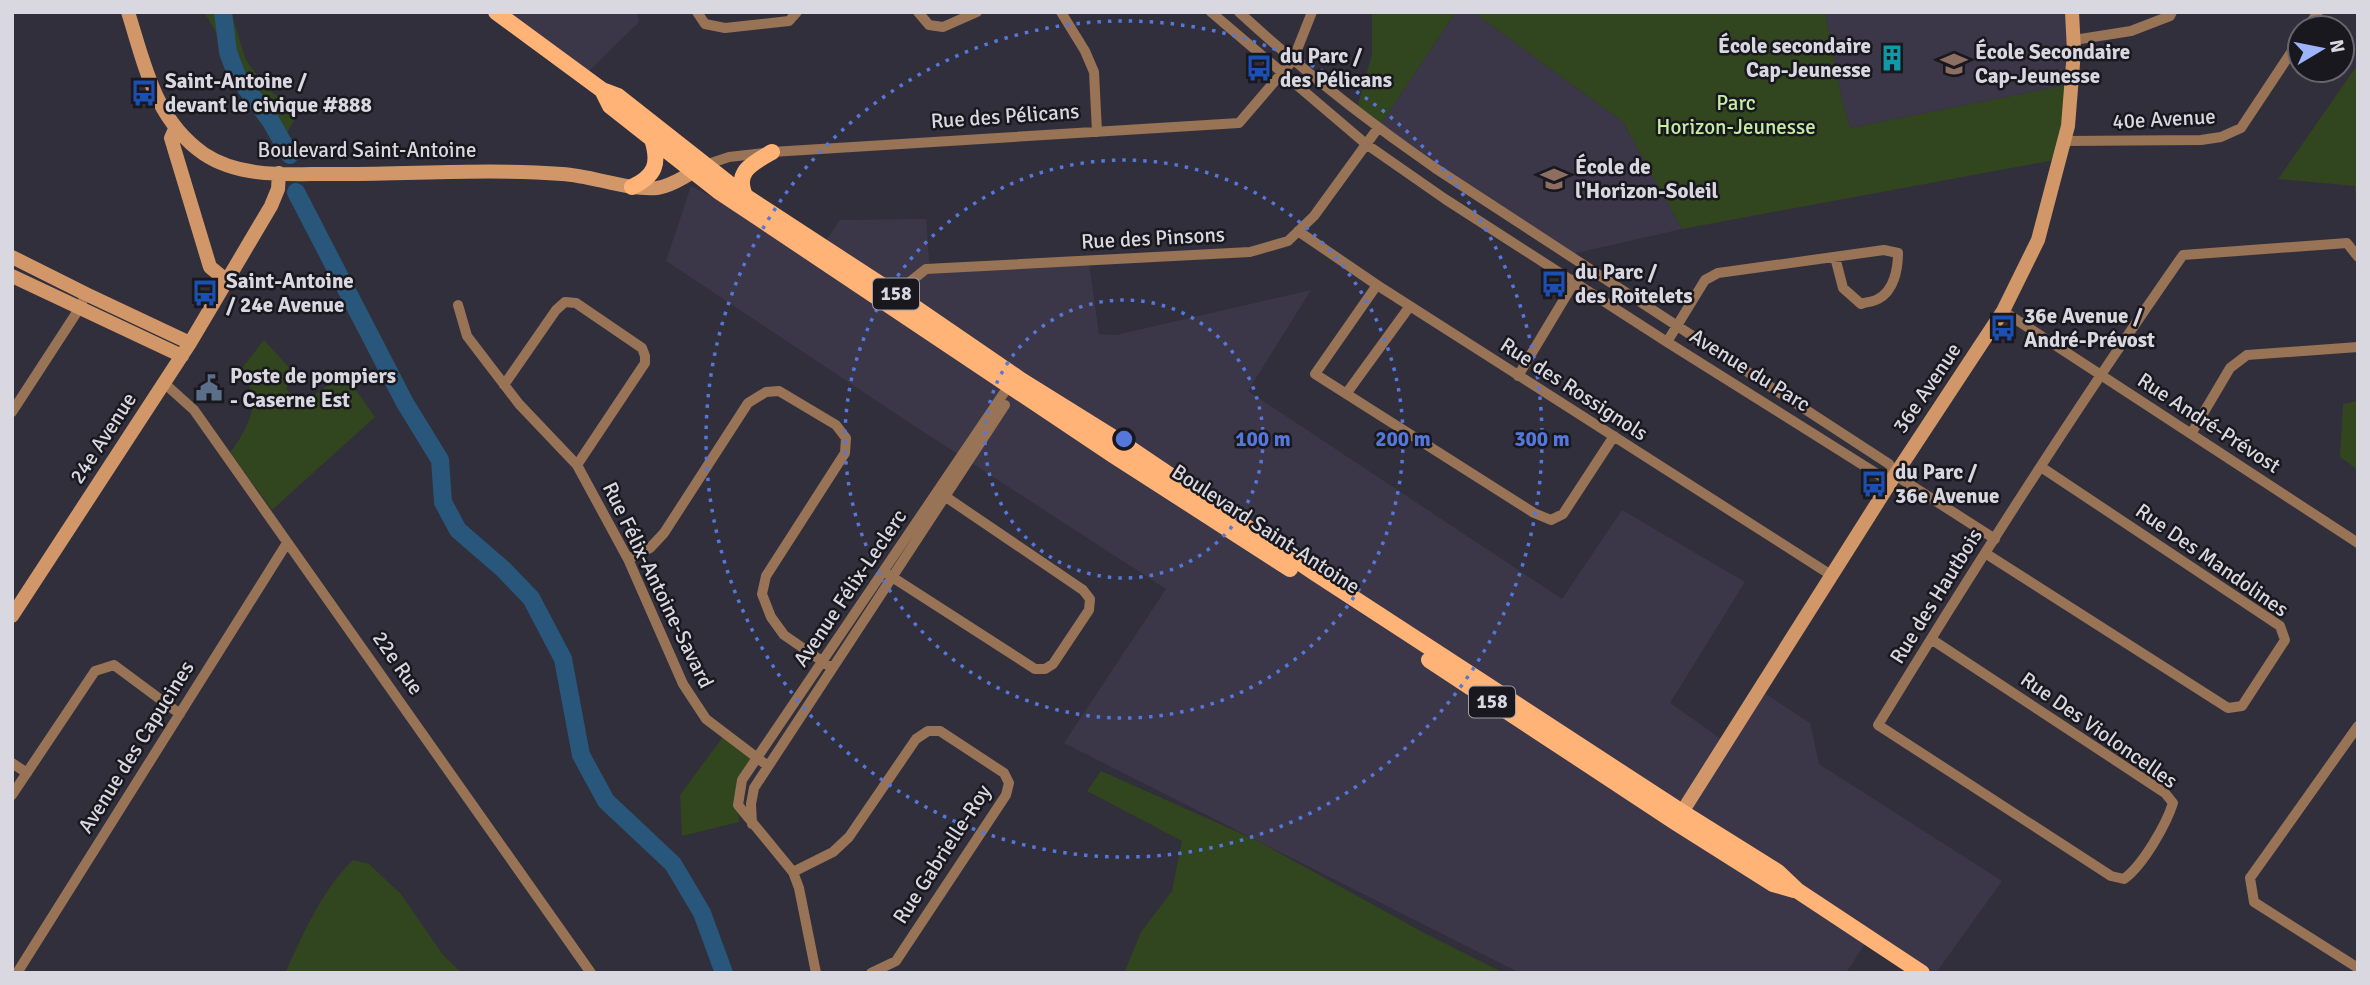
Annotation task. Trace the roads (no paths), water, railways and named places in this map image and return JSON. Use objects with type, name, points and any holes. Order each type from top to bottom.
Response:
[{"type":"main road","name":"158","points":[[496,12],[602,90],[618,96],[699,168]]},
{"type":"main road","name":"158","points":[[602,90],[610,106],[652,139],[745,196]]},
{"type":"main road","points":[[632,187],[646,180],[654,169],[657,155],[652,139]]},
{"type":"main road","points":[[745,196],[740,186],[743,175],[751,164],[772,152]]},
{"type":"main road","name":"Boulevard Saint-Antoine","points":[[699,168],[718,191],[897,303]]},
{"type":"main road","name":"Boulevard Saint-Antoine","points":[[745,196],[1015,383],[1678,817],[1773,884],[1798,891],[1922,973]]},
{"type":"street","name":"Boulevard Saint-Antoine","points":[[128,12],[160,107],[175,129],[205,154],[230,166],[255,173],[539,173],[565,174],[632,187],[658,188],[699,168]]},
{"type":"street","points":[[697,12],[705,24],[725,28],[789,20],[797,12]]},
{"type":"street","points":[[918,12],[929,25],[943,27],[977,12]]},
{"type":"street","points":[[1062,12],[1094,72],[1097,132]]},
{"type":"street","name":"Avenue du Parc","points":[[1211,12],[1366,144],[1445,199],[1882,477],[1895,475]]},
{"type":"street","name":"Avenue du Parc","points":[[1239,12],[1293,60],[1378,128],[1584,267],[1889,464],[1895,475],[1995,539]]},
{"type":"street","points":[[1293,60],[1312,12]]},
{"type":"street","name":"36e Avenue","points":[[1678,817],[1895,475],[2003,311],[2038,240],[2069,112],[2074,40],[2072,12]]},
{"type":"street","points":[[2074,40],[2132,31],[2169,16],[2172,12]]},
{"type":"street","name":"Rue des Pélicans","points":[[699,168],[729,157],[772,152],[1239,123],[1293,60]]},
{"type":"street","name":"40e Avenue","points":[[2064,141],[2201,140],[2221,137],[2241,128],[2286,60]]},
{"type":"street","name":"Rue des Pinsons","points":[[897,303],[911,281],[926,269],[1250,252],[1289,241],[1314,216],[1378,128]]},
{"type":"street","points":[[175,129],[171,138],[210,267],[227,281]]},
{"type":"street","name":"24e Avenue","points":[[12,616],[190,343],[271,206],[278,189],[279,173]]},
{"type":"street","points":[[1445,199],[1457,183]]},
{"type":"street","name":"Rue des Rossignols","points":[[1298,231],[1518,376],[1832,575]]},
{"type":"street","name":"Rue des Hautbois","points":[[1878,725],[2100,374],[2183,255],[2347,243],[2358,257]]},
{"type":"street","points":[[1667,342],[1705,280],[1718,273],[1884,250],[1898,253],[1898,267],[1891,287],[1879,299],[1861,304],[1843,288],[1835,257]]},
{"type":"street","points":[[12,257],[190,343]]},
{"type":"street","points":[[1518,376],[1573,281],[1584,267]]},
{"type":"street","points":[[12,276],[182,356]]},
{"type":"street","points":[[1377,285],[1315,374],[1346,394],[1534,513],[1551,520],[1563,514],[1614,436]]},
{"type":"street","points":[[12,412],[86,294]]},
{"type":"street","points":[[504,385],[556,310],[565,302],[576,303],[642,348],[645,363],[577,465]]},
{"type":"street","name":"Rue Félix-Antoine-Savard","points":[[458,305],[467,336],[519,404],[577,465],[628,559],[684,684],[706,719],[768,766]]},
{"type":"street","points":[[1346,394],[1410,306]]},
{"type":"street","name":"Rue André-Prévost","points":[[2003,311],[2358,543]]},
{"type":"street","points":[[2190,434],[2230,368],[2247,355],[2358,347]]},
{"type":"street","name":"22e Rue","points":[[164,383],[194,410],[591,973]]},
{"type":"street","name":"Avenue Félix-Leclerc","points":[[816,973],[799,888],[793,872],[738,805],[742,780],[828,665],[1015,383]]},
{"type":"street","points":[[628,559],[650,548],[664,533],[748,404],[766,392],[779,391],[836,425],[846,438],[845,453],[766,576],[762,594],[771,617],[784,635],[828,665]]},
{"type":"street","name":"Rue Des Mandolines","points":[[1986,553],[2228,708],[2242,706],[2286,640],[2280,626],[2041,467]]},
{"type":"street","points":[[889,575],[1035,669],[1045,669],[1053,664],[1089,610],[1090,599],[1083,590],[942,495]]},
{"type":"street","name":"Avenue des Capucines","points":[[17,973],[287,543]]},
{"type":"street","name":"Rue Des Violoncelles","points":[[1878,725],[2111,876],[2124,879],[2133,872],[2169,816],[2173,803],[2165,793],[1931,639]]},
{"type":"street","name":"Avenue Félix-Leclerc","points":[[752,824],[751,804],[754,788],[828,665]]},
{"type":"street","points":[[12,795],[95,671],[114,666],[180,714]]},
{"type":"street","points":[[2358,726],[2250,878],[2254,902],[2358,971]]},
{"type":"street","name":"Rue Gabrielle-Roy","points":[[793,872],[833,852],[849,837],[916,739],[928,731],[940,732],[1003,773],[1009,783],[1006,795],[896,961],[872,973]]},
{"type":"street","points":[[12,763],[27,773]]},
{"type":"waterway","points":[[223,12],[228,52],[237,76],[270,120],[290,155]]},
{"type":"waterway","points":[[296,192],[405,403],[440,460],[443,502],[458,530],[503,569],[531,598],[563,659],[581,755],[606,801],[673,864],[702,913],[724,973]]},
{"type":"place","name":"École secondaire Cap-Jeunesse","points":[[1892,58]]},
{"type":"place","name":"École Secondaire Cap-Jeunesse","points":[[1954,64]]},
{"type":"place","name":"du Parc / des Pélicans","points":[[1259,68]]},
{"type":"place","name":"Saint-Antoine / devant le civique #888","points":[[144,93]]},
{"type":"place","name":"École de l'Horizon-Soleil","points":[[1554,179]]},
{"type":"place","name":"du Parc / des Roitelets","points":[[1554,284]]},
{"type":"place","name":"Saint-Antoine / 24e Avenue","points":[[205,293]]},
{"type":"place","name":"36e Avenue / André-Prévost","points":[[2003,328]]},
{"type":"place","name":"Poste de pompiers - Caserne Est","points":[[209,388]]},
{"type":"place","name":"du Parc / 36e Avenue","points":[[1874,484]]},
{"type":"park label","name":"Parc Horizon-Jeunesse","points":[[1736,115]]}]
